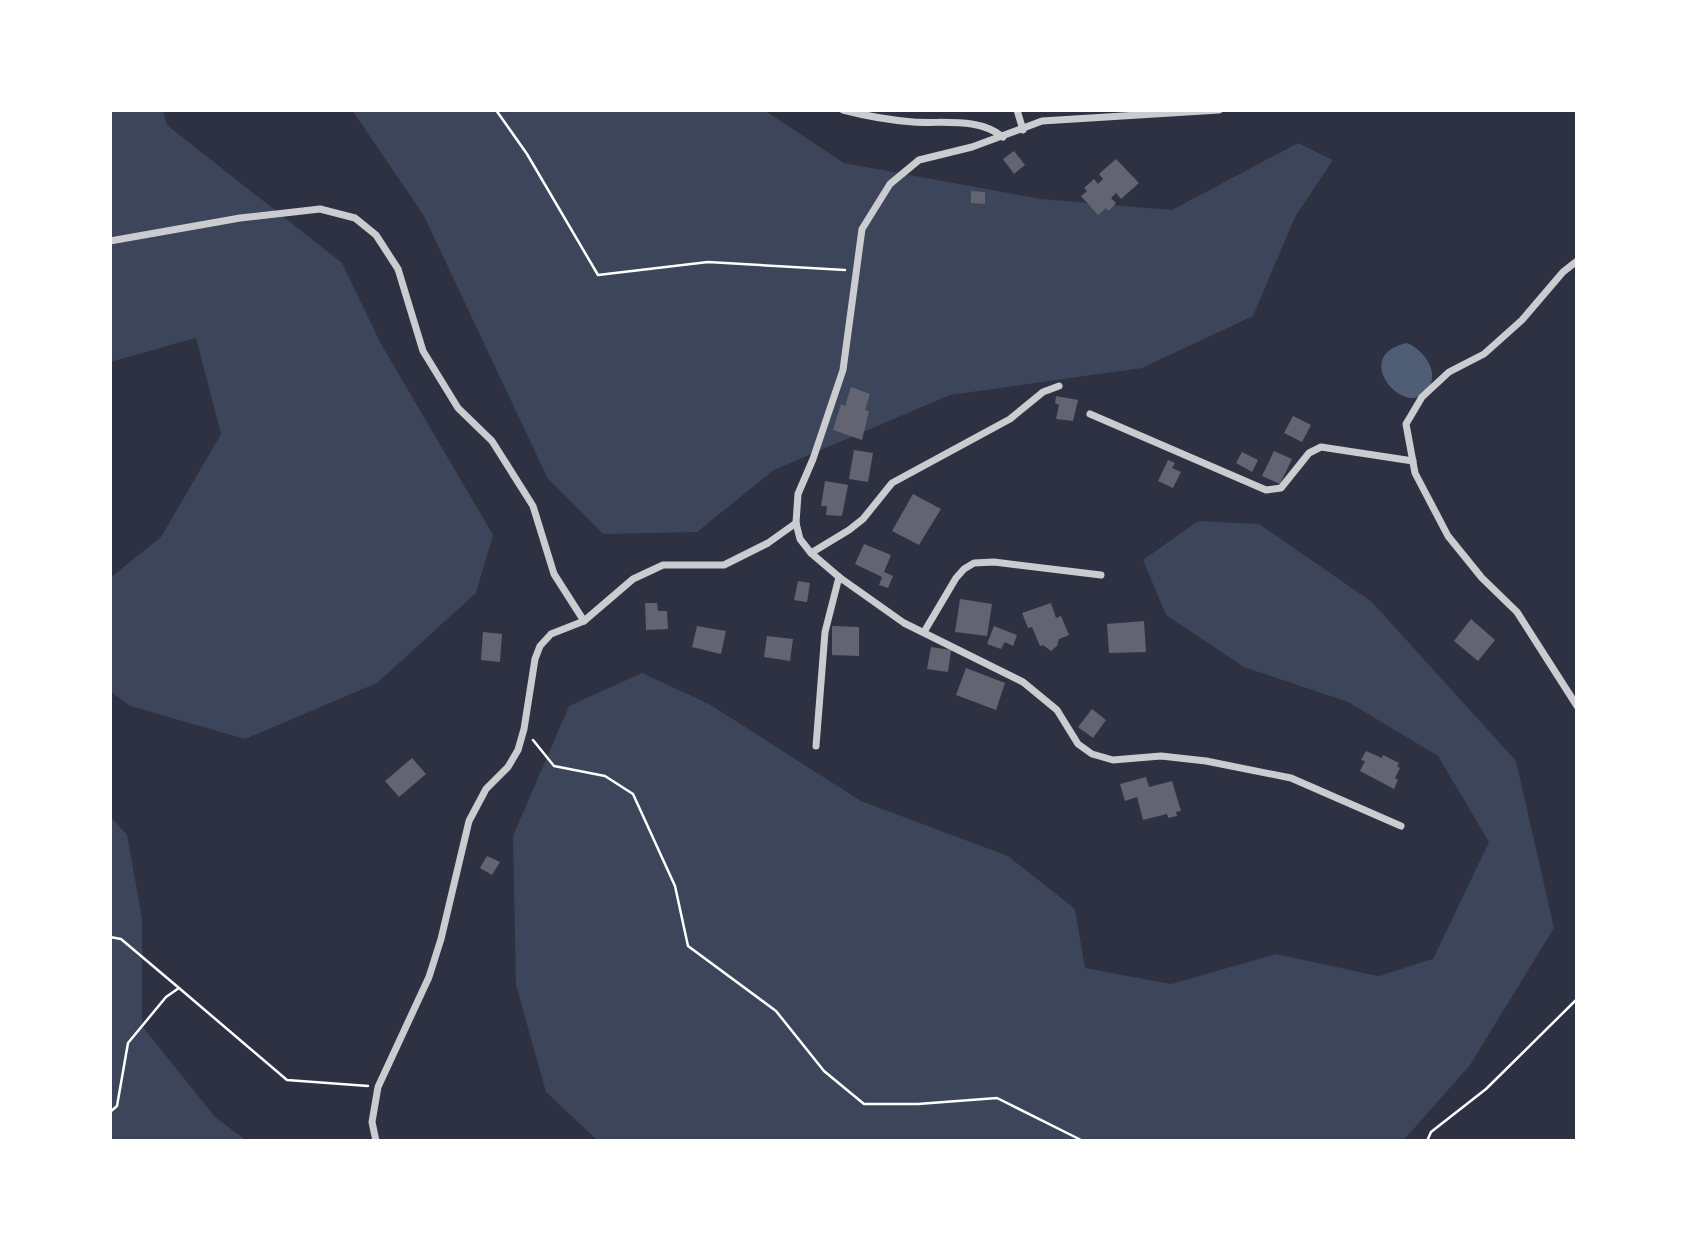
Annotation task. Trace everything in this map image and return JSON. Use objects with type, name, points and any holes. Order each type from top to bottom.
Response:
[{"type":"street","points":[[843,110],[914,122],[976,124],[993,129],[1003,136]]},
{"type":"street","points":[[1017,110],[1023,130]]},
{"type":"street","points":[[1219,110],[1042,121],[1023,130],[919,160],[890,184],[862,229],[843,370],[813,460],[798,494],[796,523],[800,539],[811,554],[839,577],[904,623],[1023,682],[1057,710],[1078,744],[1092,754],[1113,760],[1161,756],[1206,761],[1291,778],[1402,826]]},
{"type":"street","points":[[110,241],[240,218],[320,209],[355,218],[376,235],[398,269],[423,351],[458,408],[492,441],[533,506],[554,573],[584,621]]},
{"type":"street","points":[[1577,261],[1563,272],[1522,320],[1484,354],[1449,372],[1422,397],[1406,424],[1415,472],[1448,536],[1482,578],[1517,612],[1577,706]]},
{"type":"street","points":[[811,554],[863,519],[892,483],[983,435],[1010,419],[1043,392],[1059,386]]},
{"type":"street","points":[[1090,414],[1266,490],[1281,488],[1309,453],[1321,447],[1413,461]]},
{"type":"street","points":[[376,1141],[372,1122],[379,1087],[429,977],[469,821],[486,789],[508,767],[518,750],[535,659],[540,646],[551,634],[584,621],[633,579],[663,565],[723,565],[768,543],[796,523]]},
{"type":"street","points":[[924,632],[956,578],[974,563],[994,562],[1101,575]]},
{"type":"street","points":[[816,746],[825,632],[839,577]]},
{"type":"path","points":[[496,110],[527,154],[598,275],[708,262],[855,270]]},
{"type":"path","points":[[524,729],[554,766],[605,776],[633,794],[675,886],[688,946],[776,1011],[824,1071],[864,1104],[918,1104],[997,1098],[1083,1141]]},
{"type":"path","points":[[110,937],[121,939],[287,1080],[379,1087]]},
{"type":"path","points":[[110,1112],[117,1106],[128,1043],[166,997],[178,988]]},
{"type":"path","points":[[1427,1141],[1431,1132],[1486,1088],[1577,999]]},
{"type":"shaded area","points":[[110,110],[163,110],[167,125],[342,263],[380,342],[493,535],[476,593],[377,683],[245,739],[130,706],[110,691],[110,578],[161,537],[221,434],[196,338],[110,362]]},
{"type":"shaded area","points":[[352,110],[764,110],[844,163],[1041,199],[1172,210],[1298,143],[1333,160],[1295,217],[1253,316],[1142,368],[950,395],[774,470],[697,532],[603,534],[548,479],[424,216]]},
{"type":"shaded area","points":[[1407,343],[1419,351],[1431,370],[1431,384],[1427,391],[1417,397],[1406,397],[1395,391],[1382,371],[1382,360],[1390,350]]},
{"type":"shaded area","points":[[1198,521],[1259,524],[1372,602],[1516,761],[1554,928],[1470,1065],[1403,1141],[598,1141],[546,1092],[516,985],[513,836],[569,706],[642,673],[709,704],[861,801],[1008,856],[1075,909],[1085,968],[1171,984],[1276,954],[1378,976],[1433,959],[1489,842],[1438,756],[1348,702],[1244,667],[1166,615],[1143,560]]},
{"type":"shaded area","points":[[110,816],[127,835],[142,918],[142,1026],[215,1117],[247,1141],[110,1141]]},
{"type":"building","points":[[1014,151],[1025,165],[1014,174],[1003,159]]},
{"type":"building","points":[[1116,159],[1139,183],[1121,199],[1116,193],[1111,198],[1116,203],[1109,211],[1106,208],[1098,215],[1081,196],[1087,191],[1084,188],[1094,179],[1098,184],[1103,179],[1099,174]]},
{"type":"building","points":[[971,191],[985,192],[985,204],[971,203]]},
{"type":"building","points":[[851,387],[870,394],[865,410],[869,411],[862,440],[833,430],[841,404],[845,406]]},
{"type":"building","points":[[1056,396],[1078,400],[1073,421],[1056,419],[1059,405],[1055,403]]},
{"type":"building","points":[[1293,416],[1311,425],[1302,442],[1284,433]]},
{"type":"building","points":[[854,450],[873,453],[868,482],[849,479]]},
{"type":"building","points":[[1274,451],[1292,459],[1280,484],[1262,476]]},
{"type":"building","points":[[1242,452],[1258,460],[1252,472],[1236,463]]},
{"type":"building","points":[[1168,460],[1175,463],[1172,468],[1181,472],[1173,488],[1158,481]]},
{"type":"building","points":[[825,481],[848,485],[842,516],[826,515],[827,506],[821,506]]},
{"type":"building","points":[[913,494],[941,509],[919,545],[892,531]]},
{"type":"building","points":[[864,544],[891,555],[884,572],[893,576],[888,588],[879,585],[882,577],[855,564]]},
{"type":"building","points":[[798,581],[810,583],[807,602],[794,600]]},
{"type":"building","points":[[960,599],[992,604],[987,636],[955,632]]},
{"type":"building","points":[[645,603],[657,603],[658,611],[667,611],[668,629],[646,630]]},
{"type":"building","points":[[1051,603],[1056,618],[1061,616],[1069,635],[1059,639],[1057,646],[1051,651],[1043,645],[1040,646],[1022,613]]},
{"type":"building","points":[[1471,619],[1495,640],[1478,661],[1454,641]]},
{"type":"building","points":[[1144,621],[1146,652],[1109,653],[1107,624]]},
{"type":"building","points":[[697,626],[726,631],[721,654],[692,647]]},
{"type":"building","points":[[832,626],[859,627],[859,656],[832,655]]},
{"type":"building","points":[[994,626],[1017,635],[1013,646],[1005,642],[1001,649],[987,644]]},
{"type":"building","points":[[483,632],[502,634],[500,662],[481,660]]},
{"type":"building","points":[[767,636],[793,639],[790,661],[764,657]]},
{"type":"building","points":[[931,647],[951,650],[948,672],[927,669]]},
{"type":"building","points":[[966,668],[1005,683],[996,710],[956,695]]},
{"type":"building","points":[[1092,709],[1106,720],[1093,738],[1078,727]]},
{"type":"building","points":[[1366,751],[1399,763],[1397,766],[1400,768],[1395,778],[1398,780],[1394,789],[1360,771],[1365,761],[1361,760]]},
{"type":"building","points":[[412,758],[426,774],[399,797],[385,781]]},
{"type":"building","points":[[1146,777],[1149,787],[1172,781],[1181,811],[1176,812],[1177,816],[1168,818],[1167,814],[1143,820],[1137,797],[1125,801],[1120,784]]},
{"type":"building","points":[[487,856],[500,862],[492,875],[480,868]]}]
